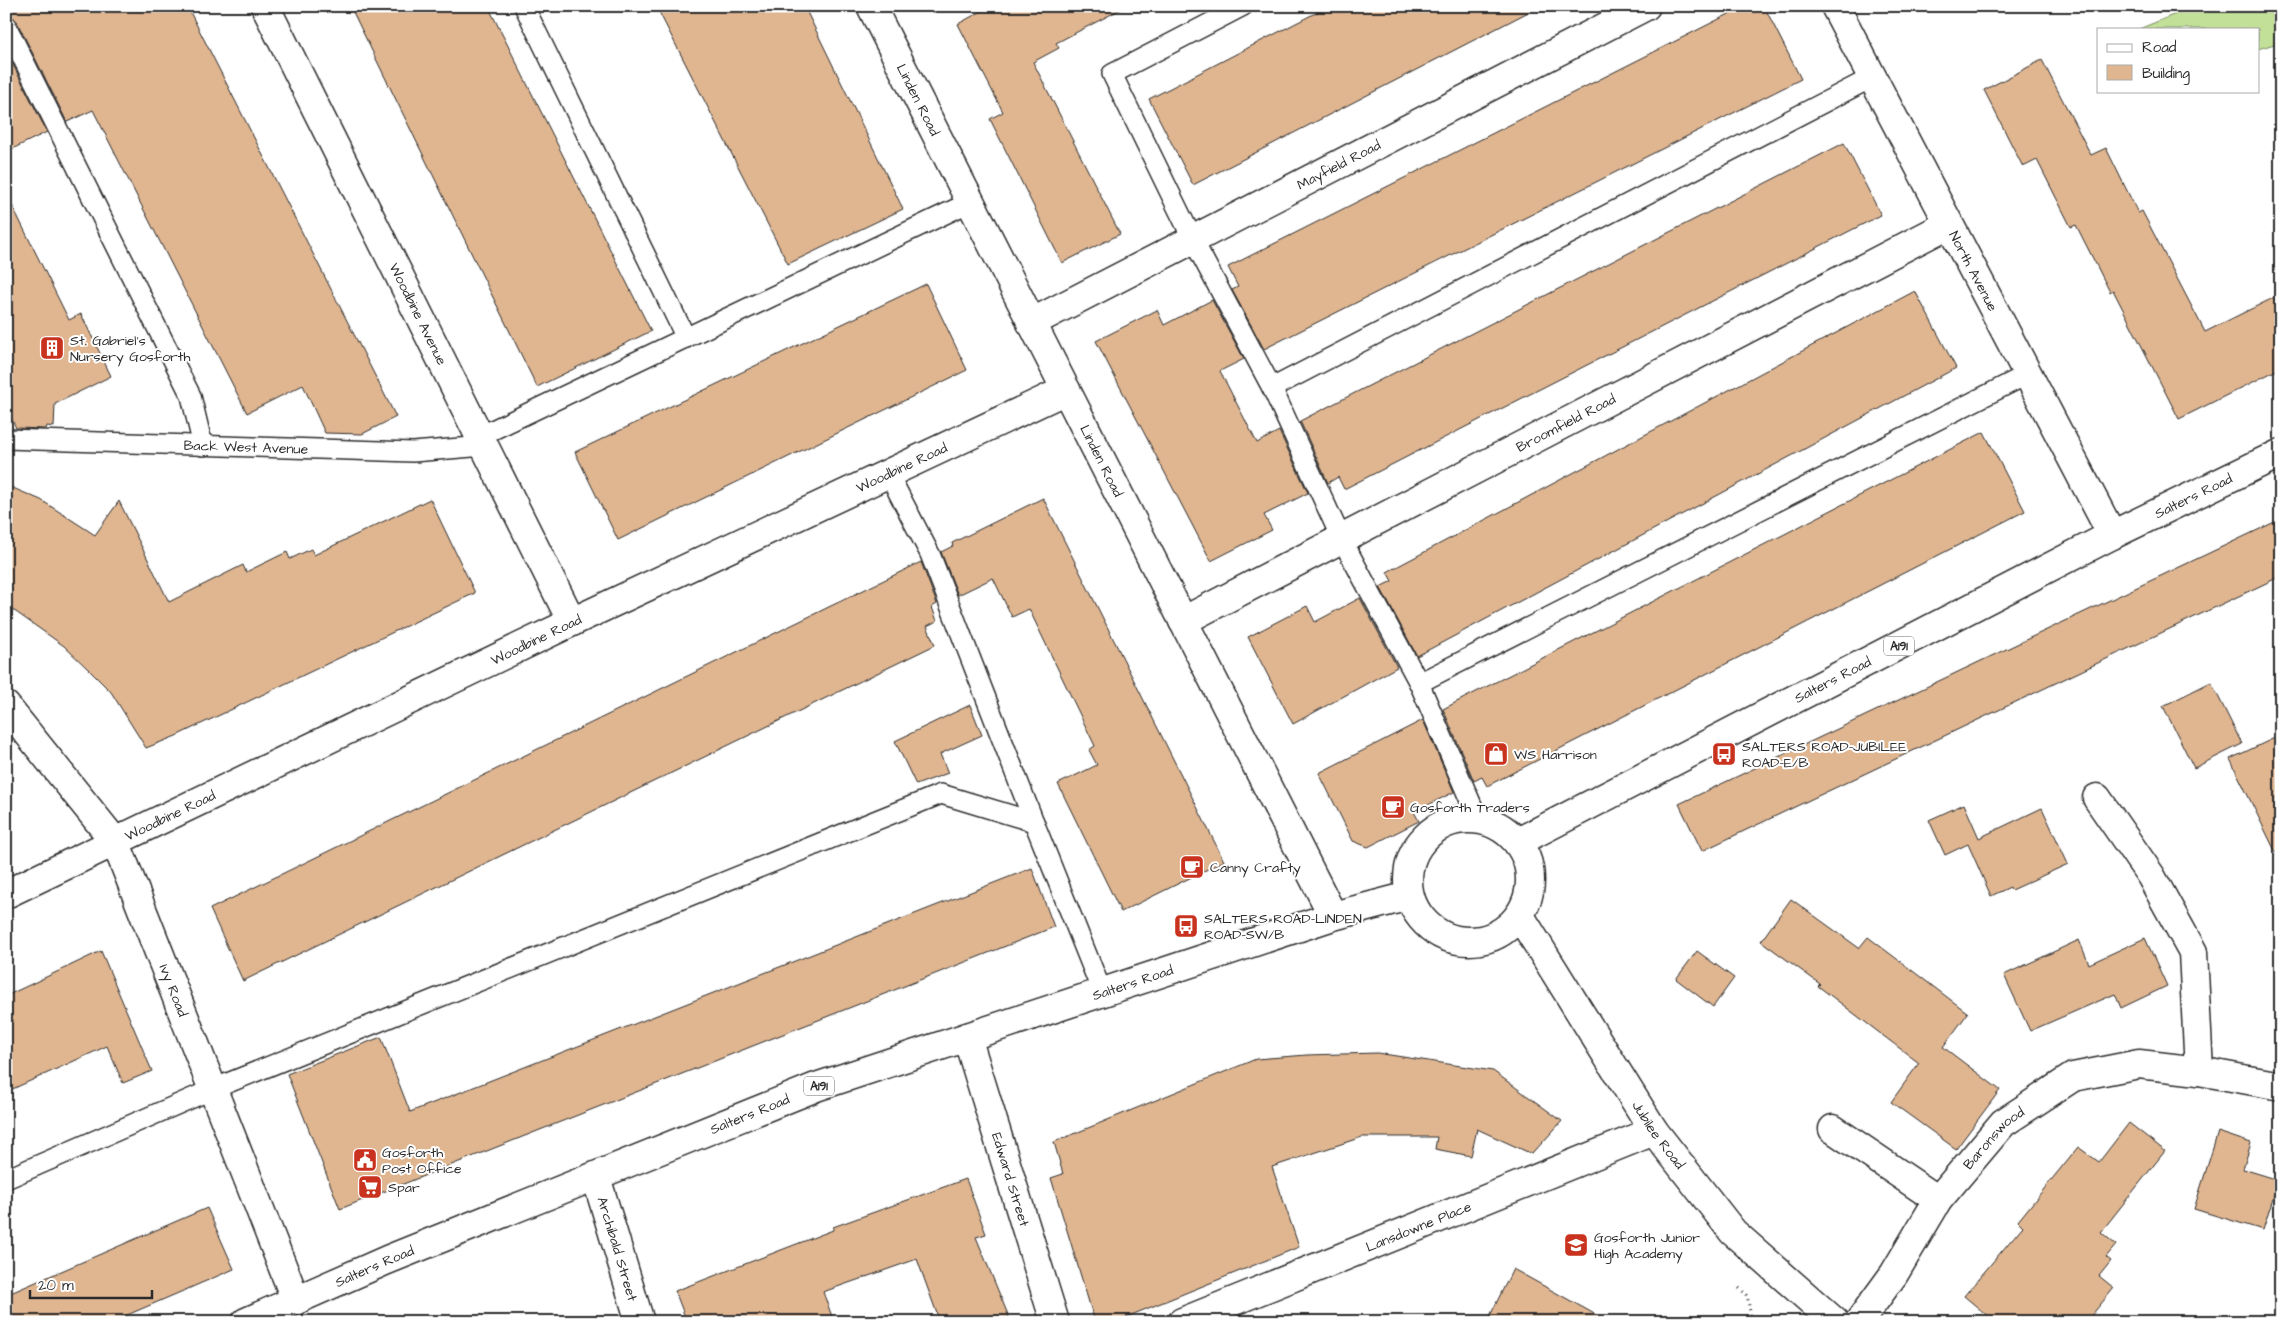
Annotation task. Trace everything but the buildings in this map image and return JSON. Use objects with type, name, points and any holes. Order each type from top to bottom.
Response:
[{"type":"street","name":"Woodbine Avenue","points":[[265,6],[572,622]]},
{"type":"street","name":"Linden Road","points":[[871,6],[1333,916]]},
{"type":"street","name":"Mayfield Road","points":[[1031,323],[1646,6]]},
{"type":"street","name":"North Avenue","points":[[1835,6],[2112,535]]},
{"type":"street","name":"Broomfield Road","points":[[1183,620],[1950,224]]},
{"type":"street","name":"Woodbine Road","points":[[6,894],[116,843],[572,622],[1066,390]]},
{"type":"street","name":"Salters Road","points":[[1518,842],[2112,535],[2281,453]]},
{"type":"street","name":"Ivy Road","points":[[6,706],[116,843],[296,1301]]},
{"type":"street","points":[[2097,798],[2151,876],[2192,952],[2199,1071]]},
{"type":"street","points":[[1478,819],[1498,825],[1518,842],[1528,862],[1531,885],[1526,905],[1520,916],[1505,931],[1484,940],[1463,942],[1445,937],[1427,925],[1414,908],[1410,896],[1408,873],[1414,853],[1428,833],[1447,823],[1478,819]]},
{"type":"street","name":"Salters Road","points":[[246,1322],[386,1260],[816,1087],[1333,916],[1410,896]]},
{"type":"street","name":"Jubilee Road","points":[[1520,916],[1654,1131],[1733,1232],[1835,1322]]},
{"type":"street","name":"Edward Street","points":[[967,1037],[1055,1322]]},
{"type":"street","name":"Baronswood","points":[[1859,1322],[1894,1274],[1938,1200],[2003,1123],[2073,1077],[2139,1064],[2199,1071],[2281,1086]]},
{"type":"street","points":[[1834,1129],[1938,1200]]},
{"type":"street","name":"Lansdowne Place","points":[[1182,1322],[1654,1131]]},
{"type":"street","name":"Archibald Street","points":[[596,1177],[640,1322]]},
{"type":"lane","points":[[524,6],[686,338]]},
{"type":"lane","points":[[1243,6],[1112,74],[1193,240],[1272,388],[1341,538],[1419,683],[1478,819]]},
{"type":"lane","points":[[6,25],[191,396],[203,446]]},
{"type":"lane","points":[[1272,388],[1873,77]]},
{"type":"lane","points":[[482,441],[686,338],[970,202]]},
{"type":"lane","points":[[1419,683],[2028,374]]},
{"type":"lane","name":"Back West Avenue","points":[[6,439],[413,452],[482,441]]},
{"type":"lane","points":[[888,473],[930,554],[1102,992]]},
{"type":"lane","points":[[6,1179],[213,1089],[941,794],[1034,822]]},
{"type":"green space","points":[[2195,6],[2281,6],[2281,42],[2260,48],[2260,28],[2141,28]]},
{"type":"place","name":"St. Gabriel's Nursery Gosforth","points":[[52,348]]},
{"type":"place","name":"WS Harrison","points":[[1496,754]]},
{"type":"place","name":"SALTERS ROAD-JUBILEE ROAD-E/B","points":[[1724,754]]},
{"type":"place","name":"Gosforth Traders","points":[[1393,807]]},
{"type":"place","name":"Canny Crafty","points":[[1192,867]]},
{"type":"place","name":"SALTERS ROAD-LINDEN ROAD-SW/B","points":[[1186,926]]},
{"type":"place","name":"Gosforth Post Office","points":[[365,1160]]},
{"type":"place","name":"Spar","points":[[370,1187]]},
{"type":"place","name":"Gosforth Junior High Academy","points":[[1576,1245]]}]
